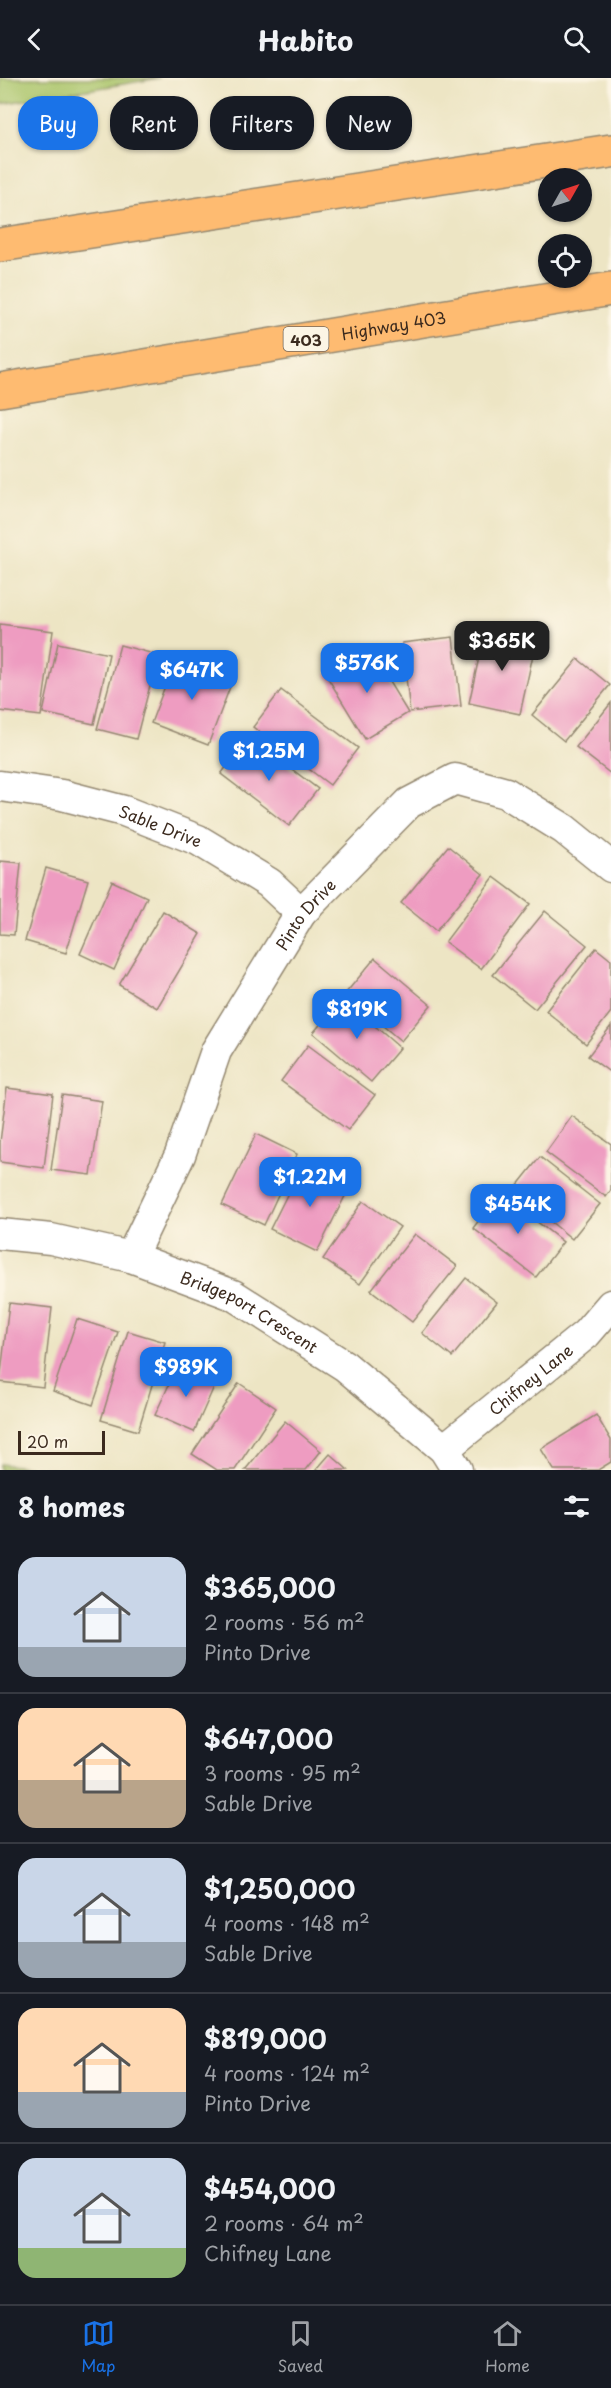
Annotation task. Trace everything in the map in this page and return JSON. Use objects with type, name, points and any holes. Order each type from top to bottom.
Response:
[{"type":"highway","points":[[0,245],[611,151]]},
{"type":"highway","name":"Highway 403","points":[[0,390],[611,289]]},
{"type":"street","name":"Pinto Drive","points":[[131,1257],[180,1155],[216,1051],[301,913],[409,803],[454,779],[506,793],[564,829],[611,867]]},
{"type":"street","name":"Sable Drive","points":[[0,786],[62,795],[124,810],[198,840],[269,883],[301,913]]},
{"type":"street","name":"Bridgeport Crescent","points":[[0,1234],[51,1239],[131,1257],[233,1295],[345,1366],[451,1459]]},
{"type":"street","name":"Chifney Lane","points":[[451,1459],[586,1334],[611,1305]]},
{"type":"green space","points":[[0,78],[160,78],[49,96],[18,96],[18,101],[0,104]]},
{"type":"green space","points":[[0,1464],[53,1470],[0,1470]]},
{"type":"building","points":[[0,624],[53,631],[41,716],[0,711]]},
{"type":"building","points":[[485,630],[536,641],[520,714],[469,703]]},
{"type":"building","points":[[453,637],[461,706],[410,712],[402,643]]},
{"type":"building","points":[[58,643],[109,654],[94,724],[43,713]]},
{"type":"building","points":[[120,645],[158,655],[136,739],[97,729]]},
{"type":"building","points":[[369,649],[408,713],[365,739],[326,675]]},
{"type":"building","points":[[176,657],[233,679],[208,745],[151,723]]},
{"type":"building","points":[[578,659],[610,685],[564,741],[532,715]]},
{"type":"building","points":[[281,690],[358,748],[330,785],[253,727]]},
{"type":"building","points":[[611,703],[611,774],[576,747]]},
{"type":"building","points":[[249,737],[318,789],[289,826],[221,774]]},
{"type":"building","points":[[448,846],[483,874],[436,931],[401,903]]},
{"type":"building","points":[[0,861],[21,863],[14,935],[0,934]]},
{"type":"building","points":[[46,868],[88,880],[66,953],[25,941]]},
{"type":"building","points":[[494,877],[530,904],[481,969],[445,942]]},
{"type":"building","points":[[112,881],[147,897],[114,970],[80,954]]},
{"type":"building","points":[[163,911],[201,934],[157,1008],[119,985]]},
{"type":"building","points":[[545,911],[587,945],[535,1009],[493,975]]},
{"type":"building","points":[[596,948],[611,960],[611,1012],[586,1044],[546,1011]]},
{"type":"building","points":[[375,958],[431,1005],[401,1041],[345,994]]},
{"type":"building","points":[[343,998],[400,1048],[371,1082],[313,1033]]},
{"type":"building","points":[[611,1026],[611,1073],[588,1056]]},
{"type":"building","points":[[308,1045],[375,1095],[348,1130],[281,1081]]},
{"type":"building","points":[[7,1088],[53,1094],[44,1168],[0,1162],[0,1142]]},
{"type":"building","points":[[62,1095],[102,1101],[91,1175],[51,1170]]},
{"type":"building","points":[[572,1116],[611,1144],[611,1190],[606,1197],[546,1152]]},
{"type":"building","points":[[256,1134],[297,1154],[264,1225],[222,1205]]},
{"type":"building","points":[[540,1157],[600,1204],[572,1239],[513,1191]]},
{"type":"building","points":[[302,1165],[349,1188],[317,1252],[270,1229]]},
{"type":"building","points":[[500,1193],[563,1242],[536,1277],[473,1228]]},
{"type":"building","points":[[363,1201],[400,1227],[360,1284],[323,1259]]},
{"type":"building","points":[[415,1234],[457,1266],[412,1322],[371,1290]]},
{"type":"building","points":[[466,1278],[497,1302],[452,1357],[422,1333]]},
{"type":"building","points":[[9,1303],[52,1308],[43,1387],[0,1382]]},
{"type":"building","points":[[77,1319],[118,1332],[93,1405],[53,1391]]},
{"type":"building","points":[[128,1331],[165,1342],[138,1431],[101,1420]]},
{"type":"building","points":[[179,1363],[217,1380],[194,1432],[155,1415]]},
{"type":"building","points":[[239,1383],[276,1408],[235,1470],[217,1470],[192,1454]]},
{"type":"building","points":[[596,1415],[611,1440],[611,1462],[598,1470],[554,1470],[541,1449]]},
{"type":"building","points":[[285,1421],[321,1451],[306,1470],[245,1470]]},
{"type":"building","points":[[330,1454],[348,1470],[316,1470]]}]
